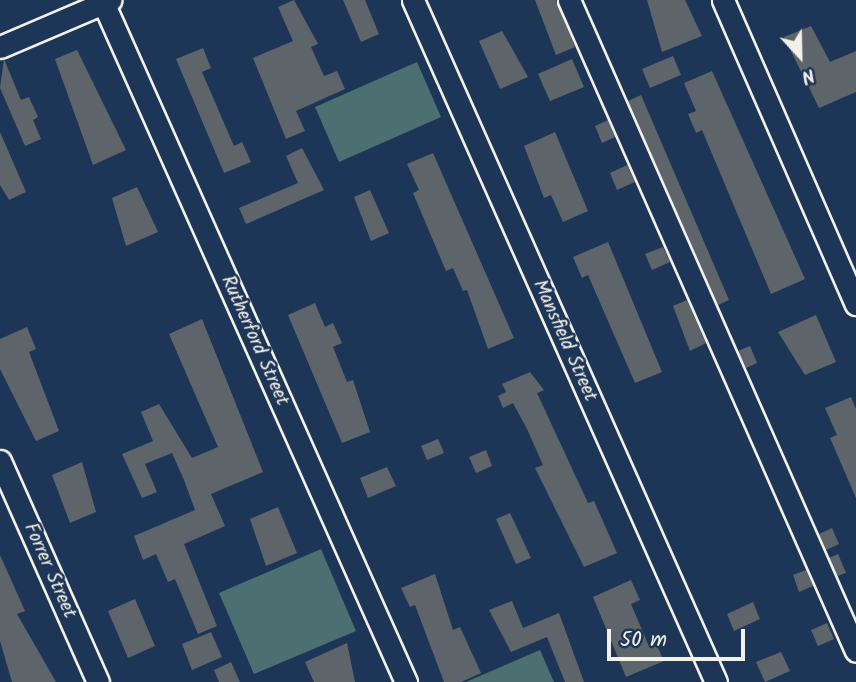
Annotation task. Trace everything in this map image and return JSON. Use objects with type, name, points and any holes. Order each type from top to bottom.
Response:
[{"type":"street","name":"Mansfield Street","points":[[413,0],[716,682]]},
{"type":"street","points":[[569,0],[856,651]]},
{"type":"street","points":[[723,0],[856,304]]},
{"type":"street","points":[[0,47],[105,1]]},
{"type":"street","name":"Rutherford Street","points":[[105,1],[406,682]]},
{"type":"street","name":"Forrer Street","points":[[0,461],[98,682]]},
{"type":"green space","points":[[417,62],[441,117],[339,162],[315,107]]},
{"type":"green space","points":[[321,549],[356,631],[254,674],[219,593]]},
{"type":"green space","points":[[540,650],[554,682],[466,682]]},
{"type":"building","points":[[294,0],[318,44],[311,47],[324,76],[337,71],[345,89],[296,111],[305,131],[286,139],[253,58],[293,41],[278,7]]},
{"type":"building","points":[[343,0],[365,0],[379,34],[361,42]]},
{"type":"building","points":[[535,0],[556,0],[575,47],[556,55]]},
{"type":"building","points":[[647,0],[685,0],[702,36],[662,52]]},
{"type":"building","points":[[811,26],[830,62],[856,51],[856,92],[819,108],[784,37]]},
{"type":"building","points":[[502,31],[528,77],[500,89],[479,41]]},
{"type":"building","points":[[203,48],[211,68],[202,72],[234,146],[242,142],[251,162],[224,173],[176,59]]},
{"type":"building","points":[[77,50],[126,150],[93,165],[55,59]]},
{"type":"building","points":[[673,56],[681,75],[650,88],[642,69]]},
{"type":"building","points":[[4,59],[21,100],[29,97],[38,117],[33,120],[41,139],[25,146],[0,88]]},
{"type":"building","points":[[572,59],[584,87],[550,101],[538,74]]},
{"type":"building","points":[[712,71],[805,279],[771,294],[702,130],[696,133],[688,114],[696,111],[684,83]]},
{"type":"building","points":[[641,95],[729,300],[718,305],[628,101]]},
{"type":"building","points":[[608,120],[615,137],[602,143],[595,126]]},
{"type":"building","points":[[0,132],[26,192],[9,200],[0,185]]},
{"type":"building","points":[[555,132],[588,211],[563,222],[551,195],[544,198],[524,146]]},
{"type":"building","points":[[302,148],[324,190],[246,224],[239,208],[298,183],[286,156]]},
{"type":"building","points":[[433,153],[514,338],[488,349],[467,290],[463,291],[453,268],[446,271],[413,193],[419,190],[407,164]]},
{"type":"building","points":[[627,165],[635,182],[617,190],[610,173]]},
{"type":"building","points":[[137,187],[158,232],[126,246],[112,198]]},
{"type":"building","points":[[370,190],[389,233],[371,241],[354,197]]},
{"type":"building","points":[[608,242],[662,372],[635,383],[588,275],[582,278],[573,257]]},
{"type":"building","points":[[663,247],[670,262],[652,270],[645,254]]},
{"type":"building","points":[[687,300],[706,343],[690,351],[673,306]]},
{"type":"building","points":[[315,303],[325,327],[333,323],[342,343],[333,347],[347,382],[353,380],[370,432],[342,443],[288,315]]},
{"type":"building","points":[[816,315],[836,362],[805,375],[778,332]]},
{"type":"building","points":[[202,319],[263,472],[211,494],[225,526],[184,544],[217,626],[198,634],[175,579],[168,582],[156,554],[143,560],[134,536],[195,510],[184,480],[172,453],[145,464],[157,492],[142,498],[122,454],[153,441],[141,412],[159,404],[192,458],[218,447],[169,334]]},
{"type":"building","points":[[27,327],[36,349],[29,352],[59,431],[36,441],[0,369],[0,339]]},
{"type":"building","points":[[750,346],[757,363],[746,368],[738,351]]},
{"type":"building","points":[[530,372],[544,390],[537,393],[588,503],[594,501],[617,553],[584,567],[535,468],[543,465],[527,429],[513,403],[503,408],[498,396],[506,392],[502,384]]},
{"type":"building","points":[[851,397],[856,409],[856,498],[830,438],[837,435],[825,408]]},
{"type":"building","points":[[438,439],[444,453],[427,460],[421,446]]},
{"type":"building","points":[[486,450],[492,466],[476,473],[469,457]]},
{"type":"building","points":[[82,462],[96,512],[70,523],[52,475]]},
{"type":"building","points":[[387,467],[396,486],[368,498],[360,478]]},
{"type":"building","points":[[278,507],[297,553],[266,566],[250,519]]},
{"type":"building","points":[[510,513],[531,558],[516,564],[496,519]]},
{"type":"building","points":[[832,528],[839,544],[826,550],[819,534]]},
{"type":"building","points":[[838,554],[846,573],[837,576],[829,558]]},
{"type":"building","points":[[0,555],[25,611],[17,614],[56,682],[12,682],[0,641]]},
{"type":"building","points":[[806,570],[813,586],[799,592],[793,575]]},
{"type":"building","points":[[435,574],[453,630],[460,627],[481,673],[461,682],[444,682],[415,605],[410,607],[401,588]]},
{"type":"building","points":[[631,580],[640,600],[631,604],[648,644],[655,641],[664,661],[626,677],[593,597]]},
{"type":"building","points":[[135,599],[155,646],[128,658],[108,611]]},
{"type":"building","points":[[512,601],[523,628],[559,613],[584,682],[565,682],[547,637],[511,652],[489,610]]},
{"type":"building","points":[[753,602],[760,619],[734,631],[727,614]]},
{"type":"building","points":[[827,623],[834,639],[818,646],[811,630]]},
{"type":"building","points":[[211,632],[222,657],[192,670],[182,644]]},
{"type":"building","points":[[347,643],[355,682],[314,682],[305,662]]},
{"type":"building","points":[[781,652],[790,671],[765,682],[756,662]]},
{"type":"building","points":[[231,662],[240,682],[219,682],[214,670]]}]
